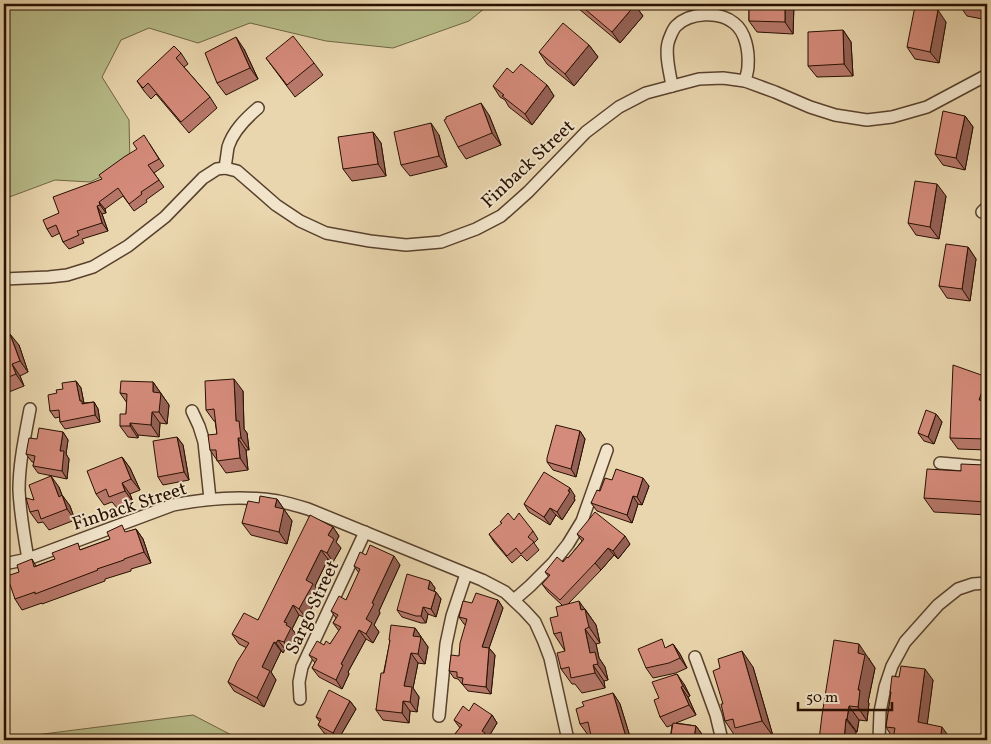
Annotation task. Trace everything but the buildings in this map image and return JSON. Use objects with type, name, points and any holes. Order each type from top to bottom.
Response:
[{"type":"street","points":[[672,86],[668,61],[668,43],[676,26],[689,18],[704,14],[727,19],[734,23],[742,33],[747,48],[748,67],[745,81]]},
{"type":"street","name":"Finback Street","points":[[225,168],[237,171],[276,205],[300,221],[326,233],[406,245],[441,242],[476,229],[501,216],[528,192],[586,132],[620,107],[646,93],[699,79],[723,78],[745,81],[835,115],[867,120],[892,117],[927,107],[987,76]]},
{"type":"street","points":[[4,279],[67,274],[93,267],[128,246],[165,217],[203,178],[217,169],[225,168],[228,147],[234,135],[247,118],[258,108]]},
{"type":"street","points":[[28,559],[19,490],[20,464],[30,409]]},
{"type":"street","points":[[192,411],[204,442],[210,499]]},
{"type":"street","points":[[514,600],[553,563],[568,544],[582,521],[608,450]]},
{"type":"street","points":[[940,464],[987,467]]},
{"type":"street","name":"Finback Street","points":[[4,564],[28,559],[173,505],[210,499],[241,498],[278,501],[308,509],[482,580],[505,592],[534,622],[544,642],[550,658],[568,740]]},
{"type":"street","name":"Sargo Street","points":[[300,699],[299,682],[302,667],[365,532]]},
{"type":"street","points":[[439,716],[446,644],[452,616],[466,574]]},
{"type":"street","points":[[879,740],[880,712],[885,687],[892,666],[905,642],[938,605],[958,589],[973,584],[987,583]]},
{"type":"street","points":[[695,657],[716,715],[722,740]]},
{"type":"green space","points":[[4,4],[490,4],[469,21],[393,48],[326,41],[250,23],[198,43],[149,28],[121,40],[102,77],[129,120],[130,164],[90,182],[55,180],[4,199]]},
{"type":"green space","points":[[193,715],[241,740],[4,740],[4,739]]}]
